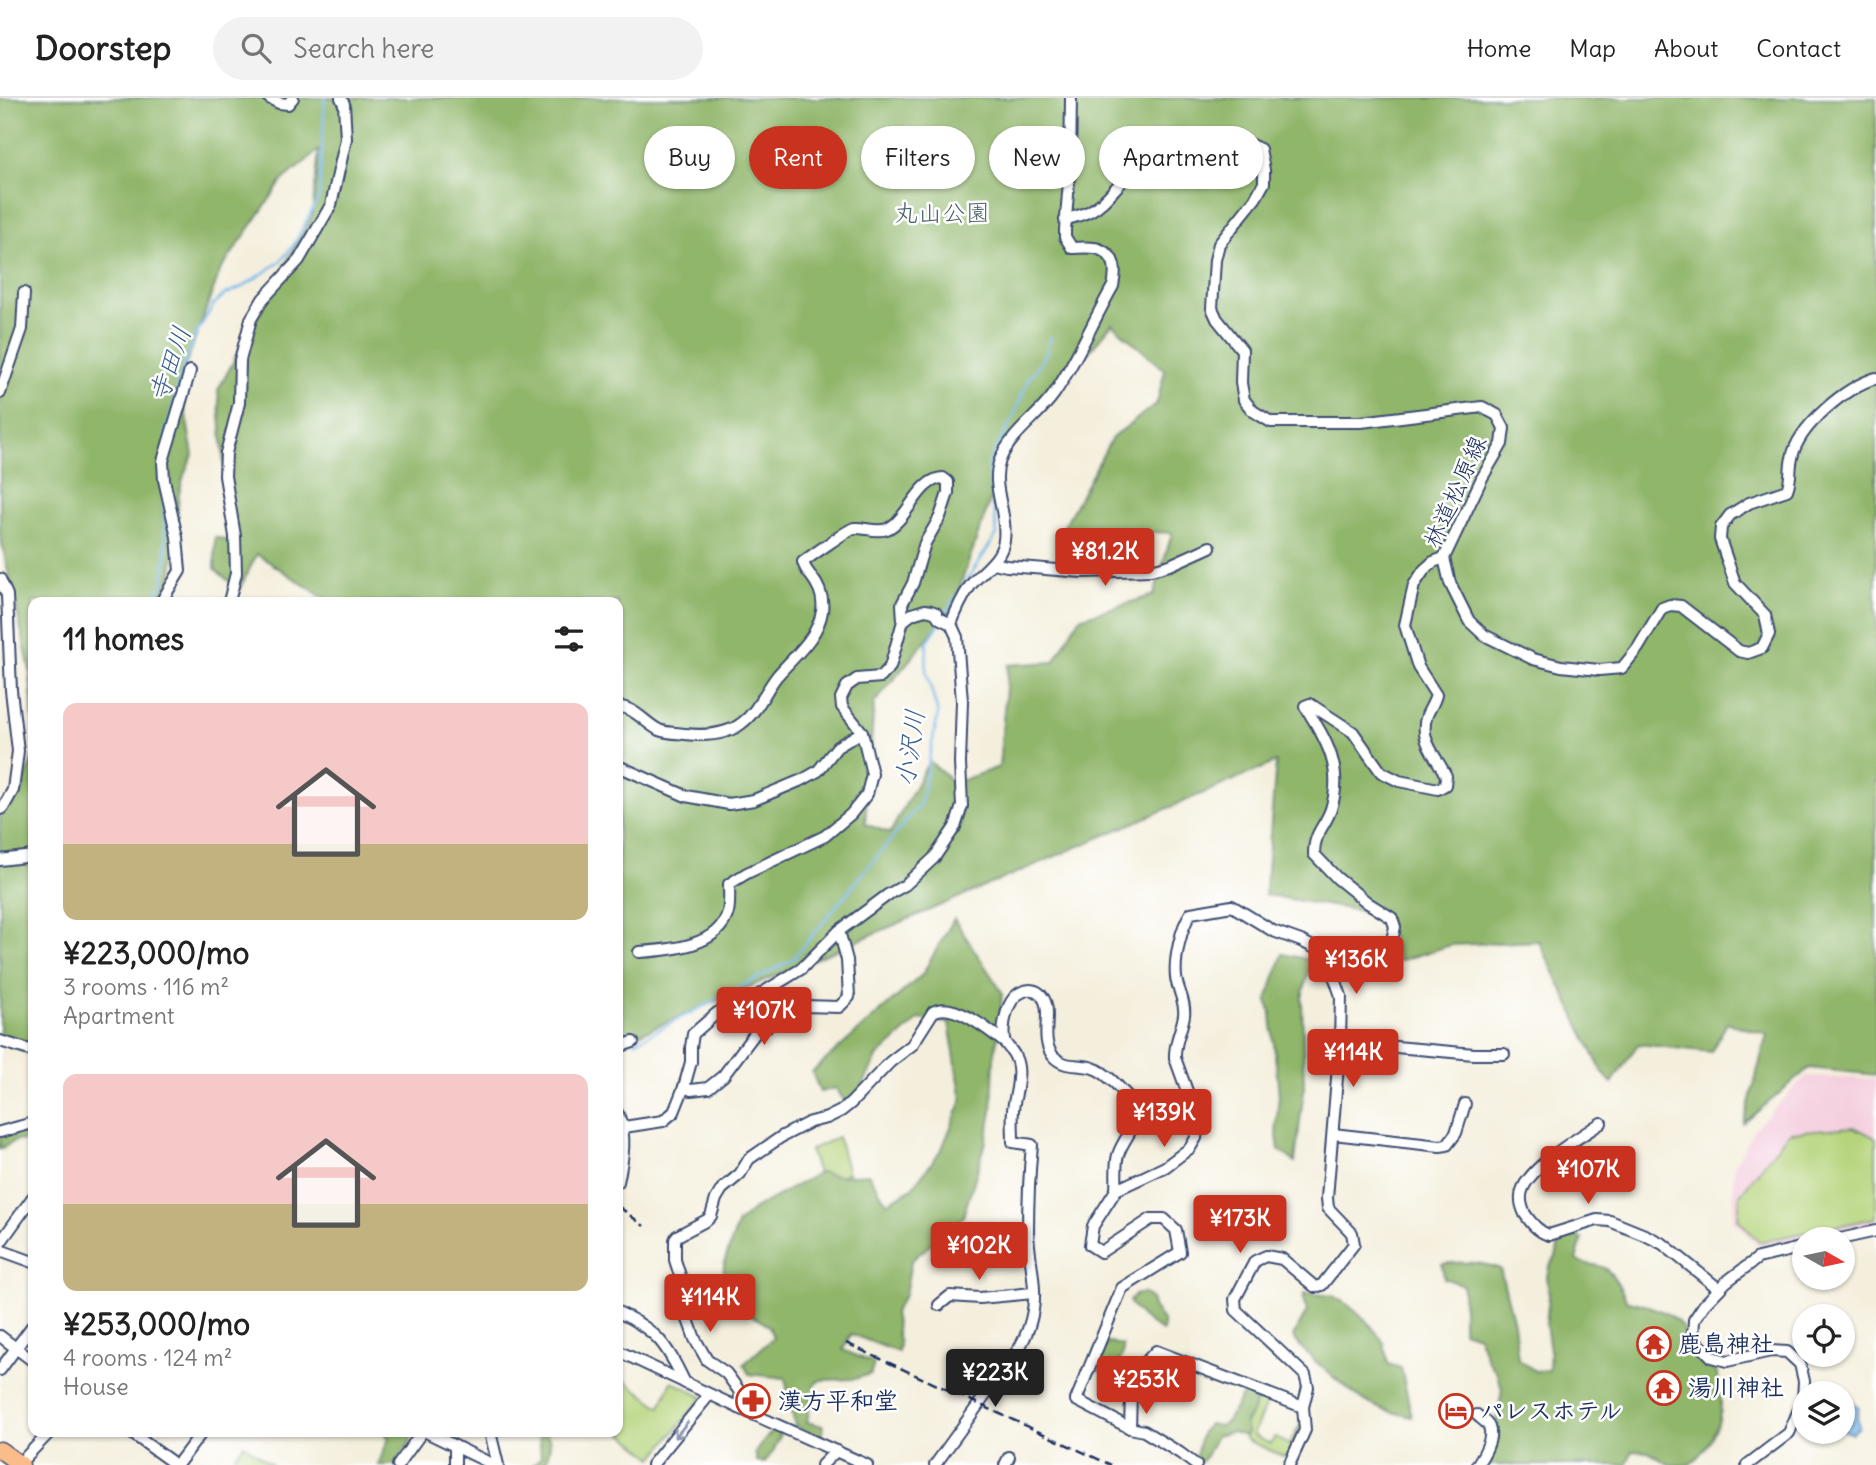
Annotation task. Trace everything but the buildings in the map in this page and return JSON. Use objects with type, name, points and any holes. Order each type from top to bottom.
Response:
[{"type":"main road","points":[[0,1450],[20,1464]]},
{"type":"street","points":[[269,98],[274,102],[288,104],[293,98]]},
{"type":"street","points":[[230,597],[236,573],[234,536],[225,476],[226,453],[239,403],[240,360],[251,319],[263,299],[299,260],[331,205],[346,139],[344,104],[341,98]]},
{"type":"street","points":[[951,624],[970,586],[998,558],[1004,541],[996,480],[1000,460],[1013,439],[1053,395],[1113,286],[1116,272],[1113,261],[1101,250],[1072,248],[1065,237],[1072,98]]},
{"type":"street","name":"林道松原線","points":[[1065,220],[1092,210],[1131,173],[1195,146],[1231,142],[1250,143],[1260,149],[1264,183],[1255,199],[1219,244],[1215,260],[1212,308],[1217,319],[1242,350],[1241,383],[1244,400],[1253,411],[1271,422],[1361,422],[1482,407],[1497,415],[1504,428],[1503,444],[1482,478],[1444,558],[1450,583],[1469,621],[1484,635],[1533,659],[1561,666],[1599,670],[1622,668],[1638,648],[1662,608],[1670,605],[1681,606],[1739,651],[1748,653],[1762,648],[1769,634],[1765,615],[1735,583],[1720,539],[1721,527],[1730,515],[1749,503],[1787,489],[1791,480],[1792,457],[1800,438],[1826,408],[1863,382],[1876,378]]},
{"type":"street","points":[[0,393],[22,329],[24,293]]},
{"type":"street","points":[[164,597],[180,571],[177,537],[164,480],[163,461],[190,371]]},
{"type":"street","points":[[623,707],[660,731],[689,734],[726,732],[742,723],[756,709],[777,677],[800,653],[816,628],[822,612],[822,596],[803,562],[847,530],[887,529],[935,478],[943,478],[948,482],[948,493],[940,517],[925,543],[913,583],[902,604],[902,621],[890,667],[881,677],[858,680],[847,686],[841,698],[842,707],[862,732],[872,774],[867,794],[851,814],[825,836],[729,884],[728,911],[720,929],[693,944],[669,950],[639,952]]},
{"type":"street","points":[[993,563],[1082,572],[1152,570],[1210,547]]},
{"type":"street","points":[[1328,959],[1383,949],[1391,944],[1395,927],[1392,918],[1337,878],[1314,855],[1314,843],[1330,811],[1337,780],[1329,751],[1305,706],[1310,704],[1353,732],[1381,772],[1399,781],[1438,789],[1445,785],[1446,776],[1427,745],[1424,733],[1427,714],[1436,695],[1418,667],[1405,625],[1414,585],[1424,570],[1433,562],[1444,558]]},
{"type":"street","points":[[0,579],[7,595],[11,690],[18,751],[13,790],[0,809]]},
{"type":"street","points":[[623,1127],[663,1121],[674,1112],[691,1062],[693,1034],[717,1013],[754,998],[801,969],[839,932],[888,894],[905,885],[934,858],[954,827],[962,806],[962,701],[957,637],[951,624],[939,618],[936,613],[925,610],[902,621]]},
{"type":"street","points":[[623,768],[686,796],[729,804],[754,800],[818,771],[837,747],[862,732]]},
{"type":"street","points":[[0,860],[28,857]]},
{"type":"street","points":[[1116,1190],[1165,1167],[1190,1148],[1196,1138],[1196,1116],[1175,1058],[1174,1048],[1185,1014],[1176,976],[1178,950],[1184,922],[1191,913],[1232,906],[1273,931],[1319,950],[1328,959],[1341,996],[1328,1208],[1352,1233],[1354,1244],[1322,1286],[1315,1287],[1282,1259],[1266,1256],[1255,1261],[1235,1298],[1237,1310],[1305,1375],[1308,1387],[1303,1407],[1304,1430],[1289,1465]]},
{"type":"street","points":[[684,1087],[691,1090],[708,1088],[723,1076],[755,1032],[804,1006],[839,1007],[849,997],[847,960],[839,932]]},
{"type":"street","points":[[1004,1042],[1005,1021],[1010,1004],[1018,993],[1037,991],[1046,1003],[1046,1039],[1055,1058],[1071,1066],[1095,1068],[1136,1107],[1136,1121],[1118,1155],[1116,1190],[1093,1226],[1090,1245],[1101,1252],[1152,1219],[1164,1219],[1176,1230],[1180,1252],[1122,1288],[1076,1399],[1130,1428],[1144,1431],[1180,1452],[1196,1465]]},
{"type":"street","points":[[739,1408],[740,1392],[726,1373],[707,1360],[689,1325],[684,1288],[675,1260],[677,1236],[711,1216],[722,1189],[740,1174],[748,1159],[810,1122],[841,1111],[890,1062],[912,1045],[933,1012],[944,1008],[951,1010],[980,1024],[1004,1042],[1015,1057],[1019,1076],[1013,1110],[1013,1142],[1032,1145],[1028,1187],[1028,1236],[1033,1311],[1020,1347],[935,1465]]},
{"type":"street","points":[[0,1041],[28,1049]]},
{"type":"street","points":[[1340,1041],[1474,1054],[1504,1054]]},
{"type":"street","points":[[623,1045],[633,1042]]},
{"type":"street","points":[[1334,1134],[1447,1145],[1456,1133],[1465,1104]]},
{"type":"street","points":[[1601,1123],[1541,1166],[1523,1186],[1521,1206],[1530,1220],[1544,1234],[1597,1220],[1610,1221],[1663,1244],[1719,1289]]},
{"type":"street","points":[[0,1132],[28,1124]]},
{"type":"street","points":[[0,1242],[28,1204]]},
{"type":"street","points":[[1855,1236],[1876,1231]]},
{"type":"street","points":[[0,1250],[28,1260]]},
{"type":"street","points":[[1747,1465],[1789,1433],[1803,1400],[1804,1381],[1800,1364],[1787,1352],[1771,1351],[1727,1361],[1712,1357],[1693,1338],[1694,1320],[1719,1289],[1758,1258],[1792,1250]]},
{"type":"street","points":[[939,1305],[950,1296],[980,1298],[1033,1293]]},
{"type":"street","points":[[623,1314],[654,1333],[672,1357],[685,1383]]},
{"type":"street","points":[[0,1370],[28,1332]]},
{"type":"street","points":[[0,1336],[28,1357]]},
{"type":"street","points":[[1130,1428],[1131,1394],[1145,1363],[1156,1351],[1303,1407]]},
{"type":"street","points":[[623,1353],[867,1465]]},
{"type":"street","points":[[652,1465],[709,1395]]},
{"type":"street","points":[[1477,1415],[1488,1424],[1490,1434],[1477,1465]]},
{"type":"street","points":[[20,1464],[45,1437]]},
{"type":"street","points":[[140,1437],[177,1465],[198,1437]]},
{"type":"street","points":[[398,1465],[420,1437]]},
{"type":"street","points":[[435,1437],[492,1463],[490,1437]]},
{"type":"street","points":[[455,1446],[455,1465]]},
{"type":"street","points":[[822,1465],[836,1451]]},
{"type":"shaded area","points":[[1806,1076],[1876,1079],[1876,1224],[1855,1228],[1792,1227],[1792,1240],[1758,1246],[1733,1220],[1734,1167],[1754,1129]]},
{"type":"green space","name":"丸山公園","points":[[0,98],[1876,98],[1876,1075],[1809,1068],[1744,1123],[1767,1034],[1727,1023],[1711,1052],[1638,1044],[1612,1083],[1602,1072],[1539,941],[1451,945],[1399,961],[1384,915],[1265,895],[1276,762],[623,1041],[623,597],[322,597],[257,554],[239,590],[215,569],[215,537],[236,543],[225,476],[218,390],[312,216],[319,150],[283,180],[220,271],[180,381],[193,455],[179,494],[172,575],[161,597],[28,597],[28,661],[0,535]],"holes":[[[1112,324],[1165,370],[1157,403],[1112,438],[1063,528],[1172,533],[1154,595],[1079,618],[1054,662],[1008,665],[999,767],[954,783],[929,761],[890,833],[865,824],[874,703],[952,609],[1008,449]]]},
{"type":"green space","points":[[28,771],[28,1053],[0,1039],[0,812],[21,793]]},
{"type":"green space","points":[[954,919],[1002,992],[994,1058],[992,1112],[985,1145],[963,1217],[911,1261],[905,1295],[894,1312],[898,1352],[851,1334],[843,1350],[874,1363],[871,1374],[854,1379],[821,1380],[814,1384],[807,1422],[823,1426],[821,1440],[795,1426],[785,1378],[749,1374],[744,1364],[773,1338],[769,1326],[723,1298],[724,1263],[738,1223],[754,1209],[820,1172],[838,1176],[868,1174],[887,1203],[912,1188],[942,1149],[962,1100],[949,1023],[919,1019],[877,1057],[862,1087],[845,1102],[836,1088],[820,1092],[812,1072],[922,975]]},
{"type":"green space","points":[[1283,954],[1311,960],[1302,998],[1304,1089],[1295,1162],[1279,1150],[1276,1127],[1279,1095],[1271,1014],[1267,1000]]},
{"type":"green space","points":[[1854,1127],[1876,1138],[1876,1218],[1832,1227],[1792,1227],[1792,1235],[1759,1242],[1738,1219],[1740,1195],[1789,1132]]},
{"type":"green space","points":[[28,1128],[28,1141],[17,1140],[0,1149],[0,1136]]},
{"type":"green space","points":[[838,1137],[848,1173],[838,1176],[818,1173],[810,1150]]},
{"type":"green space","points":[[1574,1236],[1582,1239],[1576,1260],[1608,1270],[1627,1301],[1671,1316],[1682,1328],[1692,1350],[1717,1373],[1721,1401],[1719,1419],[1702,1452],[1689,1465],[1670,1465],[1648,1452],[1632,1451],[1627,1465],[1480,1465],[1495,1433],[1502,1389],[1478,1336],[1463,1331],[1463,1285],[1444,1278],[1442,1264],[1471,1263],[1500,1269],[1514,1323],[1518,1359],[1535,1371],[1549,1370],[1547,1277],[1559,1243]]},
{"type":"green space","points":[[1143,1293],[1151,1298],[1153,1307],[1163,1321],[1163,1331],[1143,1318],[1129,1301],[1135,1295]]},
{"type":"green space","points":[[1305,1293],[1333,1296],[1368,1322],[1384,1343],[1388,1364],[1401,1368],[1412,1417],[1383,1409],[1359,1396],[1333,1377],[1293,1337],[1307,1311],[1303,1299]]},
{"type":"green space","points":[[1110,1342],[1123,1346],[1123,1354],[1117,1366],[1113,1365],[1105,1374],[1097,1365],[1106,1344]]},
{"type":"green space","points":[[623,1379],[660,1407],[672,1381],[703,1397],[653,1458],[623,1434]]},
{"type":"green space","points":[[1244,1393],[1251,1393],[1255,1399],[1253,1411],[1245,1421],[1245,1436],[1231,1432],[1216,1436],[1206,1456],[1200,1462],[1195,1460],[1202,1431],[1209,1424],[1220,1426],[1227,1421]]},
{"type":"green space","points":[[1257,1398],[1266,1404],[1253,1435],[1270,1444],[1275,1437],[1289,1445],[1300,1425],[1299,1434],[1287,1458],[1245,1439],[1245,1423]]},
{"type":"green space","points":[[773,1430],[781,1434],[773,1452],[764,1463],[757,1461],[755,1452]]},
{"type":"green space","points":[[411,1437],[411,1440],[395,1465],[378,1465],[389,1438]]},
{"type":"green space","points":[[539,1437],[548,1437],[550,1443],[545,1465],[533,1465],[541,1457]]},
{"type":"green space","points":[[244,1444],[272,1465],[229,1465]]},
{"type":"water","points":[[1855,1404],[1859,1408],[1859,1427],[1855,1430]]},
{"type":"waterway","name":"寺田川","points":[[165,436],[182,371],[195,336],[214,304],[224,295],[244,286],[281,261],[293,246],[319,197],[325,98]]},
{"type":"waterway","name":"小沢川","points":[[943,617],[997,534],[988,464],[1013,418],[1028,380],[1047,353],[1050,337]]},
{"type":"waterway","name":"寺田川","points":[[154,597],[163,583],[166,556],[164,501]]},
{"type":"waterway","name":"小沢川","points":[[635,1042],[792,960],[920,804],[938,714],[926,671],[927,642],[940,623]]},
{"type":"waterway","name":"寺田川","points":[[488,1445],[491,1459]]},
{"type":"railway","points":[[623,1210],[644,1226]]},
{"type":"railway","points":[[846,1343],[1111,1465]]},
{"type":"place","name":"鹿島神社","points":[[1654,1344]]},
{"type":"place","name":"湯川神社","points":[[1664,1388]]},
{"type":"place","name":"漢方平和堂","points":[[753,1401]]},
{"type":"place","name":"パレスホテル","points":[[1456,1411]]}]
